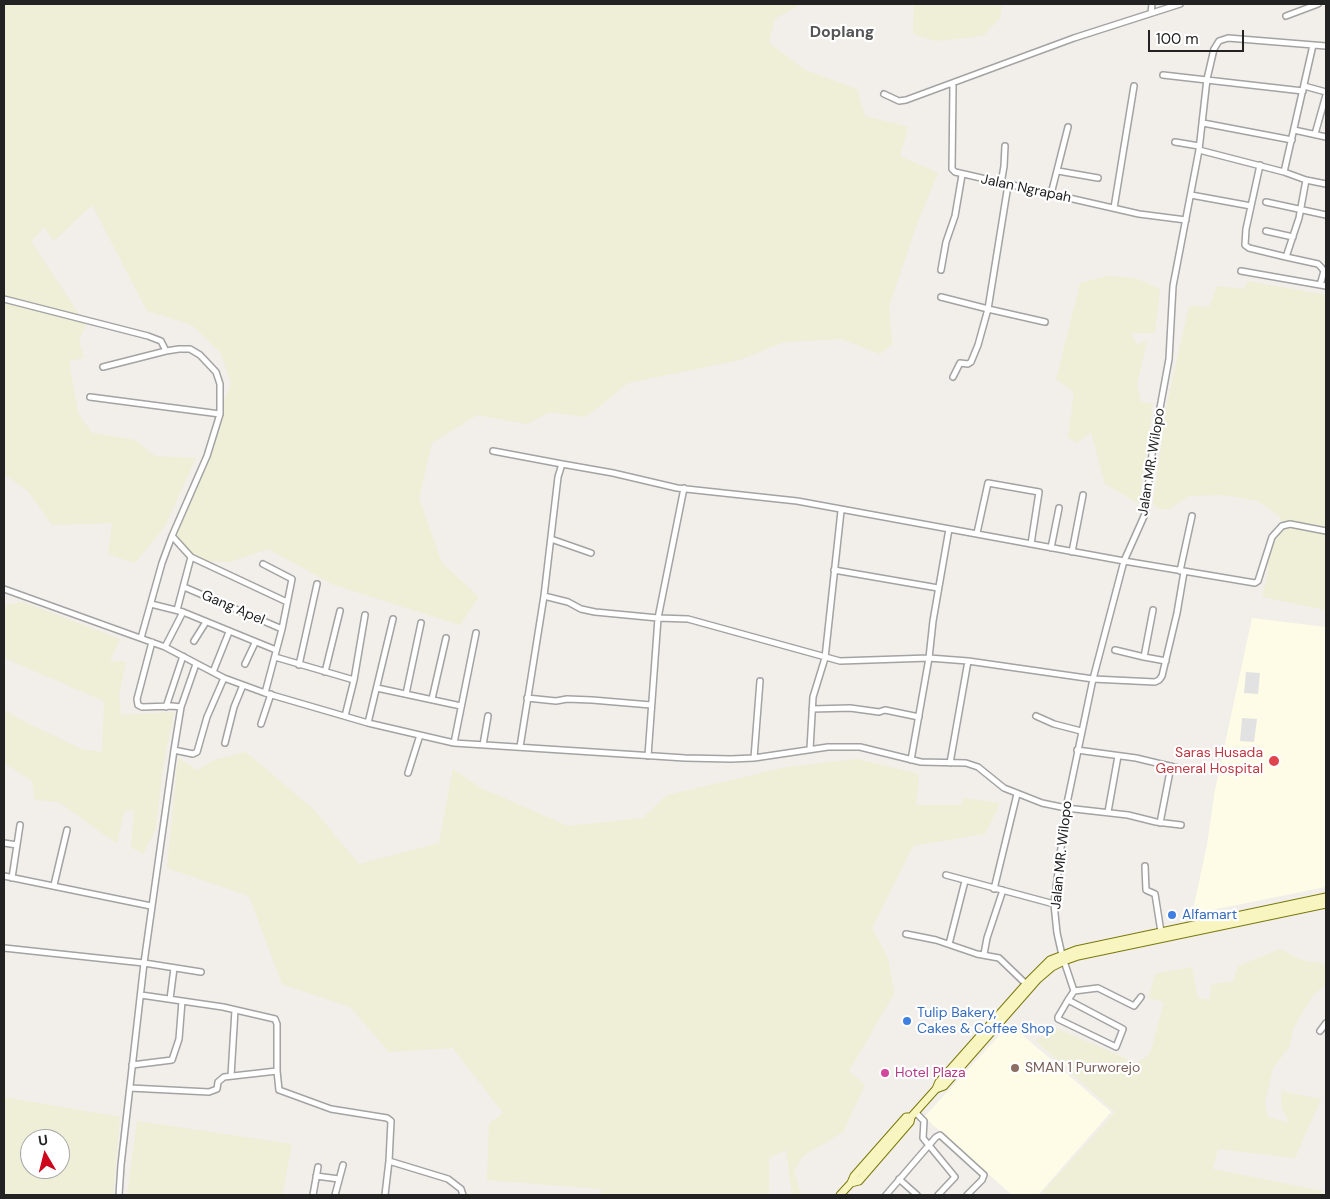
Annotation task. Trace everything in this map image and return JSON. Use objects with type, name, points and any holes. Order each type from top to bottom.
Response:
[{"type":"main road","points":[[1287,909],[1326,897]]},
{"type":"main road","points":[[1063,958],[1277,911],[1326,904]]},
{"type":"main road","points":[[840,1195],[851,1183],[854,1176],[906,1117],[913,1114],[936,1089],[939,1082],[1026,984],[1051,963],[1076,950],[1161,932],[1195,928]]},
{"type":"main road","points":[[936,1089],[944,1086],[1051,963]]},
{"type":"street","points":[[1151,13],[1152,4]]},
{"type":"street","points":[[884,94],[902,101],[1074,38],[1180,4]]},
{"type":"street","points":[[1286,16],[1318,4]]},
{"type":"street","name":"Jalan MR. Wilopo","points":[[1074,992],[1057,933],[1054,904],[1066,808],[1093,679],[1124,561],[1145,514],[1152,446],[1169,359],[1173,286],[1191,195],[1203,123],[1207,80],[1214,49],[1219,41],[1224,39],[1326,46]]},
{"type":"street","points":[[1284,172],[1313,45]]},
{"type":"street","points":[[1163,75],[1326,93],[1315,134]]},
{"type":"street","name":"Jalan Ngrapah","points":[[951,84],[953,86],[952,170],[962,175],[1139,214],[1186,220]]},
{"type":"street","points":[[1114,208],[1134,86]]},
{"type":"street","points":[[1203,123],[1292,140]]},
{"type":"street","points":[[1051,194],[1068,127]]},
{"type":"street","points":[[1294,130],[1326,137]]},
{"type":"street","points":[[1175,142],[1260,165],[1306,180],[1326,184]]},
{"type":"street","points":[[1001,184],[1005,146]]},
{"type":"street","points":[[1241,271],[1323,286],[1323,268],[1318,264],[1249,248],[1245,245],[1244,240],[1260,165]]},
{"type":"street","points":[[1058,171],[1098,178]]},
{"type":"street","points":[[941,270],[946,242],[955,216],[962,175]]},
{"type":"street","points":[[1286,257],[1300,211],[1306,180]]},
{"type":"street","points":[[952,377],[960,363],[967,364],[971,362],[978,345],[988,310],[1008,185]]},
{"type":"street","points":[[1191,195],[1251,206]]},
{"type":"street","points":[[1266,202],[1300,211],[1326,215]]},
{"type":"street","points":[[1266,231],[1293,237]]},
{"type":"street","points":[[941,297],[988,310],[1045,322]]},
{"type":"street","points":[[4,299],[148,336],[161,341],[166,351]]},
{"type":"street","points":[[103,367],[166,351],[190,349],[200,355],[214,368],[220,384],[220,414],[207,456],[162,563],[141,638]]},
{"type":"street","points":[[90,397],[220,414]]},
{"type":"street","points":[[493,451],[684,488],[797,501],[841,511],[1257,583],[1272,537],[1282,526],[1290,524],[1326,531]]},
{"type":"street","points":[[520,747],[544,596],[558,477],[562,464]]},
{"type":"street","points":[[977,534],[988,483],[1039,492],[1031,544]]},
{"type":"street","points":[[648,756],[658,618],[684,488]]},
{"type":"street","points":[[1072,552],[1083,495]]},
{"type":"street","points":[[1051,548],[1059,508]]},
{"type":"street","points":[[810,749],[813,697],[825,658],[841,511]]},
{"type":"street","points":[[544,596],[595,612],[699,621],[840,661],[929,658],[968,661],[1093,679],[1156,682],[1161,678],[1177,613],[1192,516]]},
{"type":"street","points":[[911,760],[949,529]]},
{"type":"street","points":[[172,536],[191,557],[287,602]]},
{"type":"street","points":[[551,540],[591,553]]},
{"type":"street","points":[[165,647],[180,611],[191,557]]},
{"type":"street","points":[[261,724],[291,579],[263,564]]},
{"type":"street","points":[[834,570],[938,588]]},
{"type":"street","points":[[299,665],[317,584]]},
{"type":"street","name":"Gang Apel","points":[[184,586],[282,629]]},
{"type":"street","points":[[4,589],[165,647],[224,678],[268,694],[368,723],[454,743],[703,759],[754,758],[828,747],[860,747],[922,762],[966,764],[978,767],[1004,788],[1042,802],[1066,808],[1108,812],[1160,823],[1181,825]]},
{"type":"street","points":[[151,604],[180,611],[276,650]]},
{"type":"street","points":[[1144,657],[1153,610]]},
{"type":"street","points":[[325,672],[340,611]]},
{"type":"street","points":[[345,716],[354,680],[365,615]]},
{"type":"street","points":[[368,723],[378,688],[393,619]]},
{"type":"street","points":[[194,641],[206,622]]},
{"type":"street","points":[[406,694],[421,623]]},
{"type":"street","points":[[213,672],[229,632]]},
{"type":"street","points":[[454,743],[476,633]]},
{"type":"street","points":[[432,699],[446,638]]},
{"type":"street","points":[[152,642],[138,705],[142,707],[181,707]]},
{"type":"street","points":[[246,664],[255,642]]},
{"type":"street","points":[[1115,650],[1166,661]]},
{"type":"street","points":[[166,707],[183,656]]},
{"type":"street","points":[[275,657],[354,680]]},
{"type":"street","points":[[950,763],[968,661]]},
{"type":"street","points":[[119,1195],[151,906],[181,707],[196,664]]},
{"type":"street","points":[[174,750],[193,754],[197,752],[207,717],[224,678]]},
{"type":"street","points":[[754,758],[760,681]]},
{"type":"street","points":[[225,743],[234,707],[243,685]]},
{"type":"street","points":[[378,688],[461,706]]},
{"type":"street","points":[[527,698],[556,701],[568,699],[592,700],[651,705]]},
{"type":"street","points":[[812,709],[850,708],[879,712],[885,710],[919,717]]},
{"type":"street","points":[[483,745],[488,716]]},
{"type":"street","points":[[1036,716],[1054,724],[1081,731]]},
{"type":"street","points":[[408,773],[420,735]]},
{"type":"street","points":[[1077,750],[1182,769]]},
{"type":"street","points":[[1108,812],[1118,756]]},
{"type":"street","points":[[1160,823],[1171,766]]},
{"type":"street","points":[[994,888],[1018,794]]},
{"type":"street","points":[[12,878],[20,824]]},
{"type":"street","points":[[54,885],[67,830]]},
{"type":"street","points":[[4,843],[17,845]]},
{"type":"street","points":[[1145,866],[1146,890],[1155,894],[1161,932]]},
{"type":"street","points":[[946,875],[1054,904]]},
{"type":"street","points":[[4,876],[151,906]]},
{"type":"street","points":[[949,944],[965,881]]},
{"type":"street","points":[[984,954],[987,938],[1003,890]]},
{"type":"street","points":[[906,934],[949,944],[976,954],[999,958],[1026,984]]},
{"type":"street","points":[[4,948],[144,962],[201,972]]},
{"type":"street","points":[[170,999],[174,968]]},
{"type":"street","points":[[1068,1000],[1123,1029],[1116,1047],[1059,1020],[1058,1017],[1068,1000],[1074,992],[1098,988],[1134,1006],[1141,997]]},
{"type":"street","points":[[141,995],[223,1007],[275,1019],[277,1024],[277,1071],[280,1092],[331,1109],[389,1118],[392,1125],[390,1162],[385,1195]]},
{"type":"street","points":[[132,1065],[172,1060],[179,1039],[182,1001]]},
{"type":"street","points":[[231,1076],[235,1010]]},
{"type":"street","points":[[1320,1032],[1326,1022]]},
{"type":"street","points":[[130,1088],[208,1092],[217,1089],[218,1082],[221,1079],[231,1076],[277,1071]]},
{"type":"street","points":[[913,1114],[924,1121],[922,1136],[955,1178],[938,1195]]},
{"type":"street","points":[[886,1195],[928,1145],[937,1136],[942,1136],[983,1173],[982,1180],[967,1195]]},
{"type":"street","points":[[390,1162],[448,1178],[461,1189],[463,1195]]},
{"type":"street","points":[[335,1195],[343,1165]]},
{"type":"street","points":[[313,1195],[318,1167]]},
{"type":"street","points":[[316,1176],[340,1179]]},
{"type":"street","points":[[899,1179],[917,1195]]},
{"type":"shaded area","name":"Saras Husada General Hospital","points":[[1252,618],[1326,627],[1326,887],[1192,914],[1207,845],[1215,790]]},
{"type":"shaded area","points":[[1246,672],[1260,673],[1258,694],[1244,693]]},
{"type":"shaded area","points":[[1242,718],[1257,719],[1254,742],[1240,741]]},
{"type":"shaded area","name":"SMAN 1 Purworejo","points":[[1010,1024],[1111,1112],[1038,1195],[1012,1195],[924,1117]]},
{"type":"green space","points":[[4,4],[801,4],[775,19],[769,43],[805,70],[857,89],[865,116],[908,127],[900,156],[938,173],[918,221],[889,306],[892,344],[880,354],[841,339],[784,342],[740,360],[628,383],[586,417],[549,412],[527,424],[477,415],[432,443],[419,498],[442,563],[479,597],[460,625],[334,585],[268,549],[230,562],[188,560],[171,536],[205,456],[231,383],[220,352],[192,325],[147,311],[92,205],[54,241],[44,227],[31,241],[86,325],[79,341],[84,358],[69,361],[78,413],[92,433],[135,440],[155,456],[196,458],[165,526],[135,563],[108,554],[112,523],[52,525],[28,491],[4,474]]},
{"type":"green space","points":[[914,4],[1002,4],[1000,18],[983,36],[935,41],[913,34]]},
{"type":"green space","points":[[1108,276],[1135,278],[1160,289],[1155,333],[1131,333],[1137,345],[1147,340],[1137,385],[1141,402],[1153,404],[1139,504],[1105,484],[1091,432],[1077,443],[1068,437],[1074,392],[1056,379],[1080,283]]},
{"type":"green space","points":[[1248,281],[1326,295],[1326,610],[1262,597],[1268,574],[1269,549],[1284,527],[1280,517],[1258,501],[1223,495],[1189,496],[1169,509],[1159,509],[1153,504],[1167,403],[1189,306],[1209,307],[1217,286],[1244,289]]},
{"type":"green space","points":[[23,602],[120,639],[110,661],[126,662],[119,695],[121,715],[174,712],[164,761],[155,831],[143,854],[131,847],[134,810],[124,811],[117,844],[59,802],[35,800],[32,781],[4,763],[4,710],[81,749],[102,752],[104,701],[4,658],[4,605]]},
{"type":"green space","points":[[246,752],[313,809],[359,864],[439,843],[453,769],[481,788],[568,826],[643,818],[667,795],[787,767],[857,759],[919,774],[916,805],[961,805],[963,798],[1000,803],[985,834],[913,846],[872,928],[888,958],[894,994],[849,1071],[865,1085],[843,1132],[803,1156],[794,1171],[801,1195],[792,1195],[786,1150],[769,1158],[769,1195],[601,1195],[601,1189],[487,1180],[489,1124],[503,1113],[453,1048],[389,1052],[350,1007],[282,984],[249,896],[167,868],[178,758],[197,770],[214,760]]},
{"type":"green space","points":[[1280,949],[1301,960],[1326,964],[1326,985],[1313,995],[1293,1029],[1290,1046],[1273,1068],[1265,1102],[1268,1117],[1289,1123],[1282,1108],[1281,1091],[1321,1099],[1295,1158],[1218,1149],[1213,1169],[1323,1191],[1322,1195],[1040,1195],[1115,1112],[1036,1041],[1053,1027],[1137,1063],[1150,1054],[1164,1002],[1149,998],[1155,974],[1192,967],[1198,998],[1209,1000],[1212,984],[1233,981],[1238,966]]},
{"type":"green space","points":[[4,1097],[120,1117],[113,1195],[4,1195]]},
{"type":"green space","points":[[137,1121],[292,1144],[282,1195],[127,1195]]},
{"type":"place","name":"Saras Husada General Hospital","points":[[1274,761]]},
{"type":"place","name":"Alfamart","points":[[1172,915]]},
{"type":"place","name":"Tulip Bakery, Cakes & Coffee Shop","points":[[907,1021]]},
{"type":"place","name":"SMAN 1 Purworejo","points":[[1015,1068]]},
{"type":"place","name":"Hotel Plaza","points":[[885,1073]]},
{"type":"district","name":"Doplang","points":[[842,33]]}]
